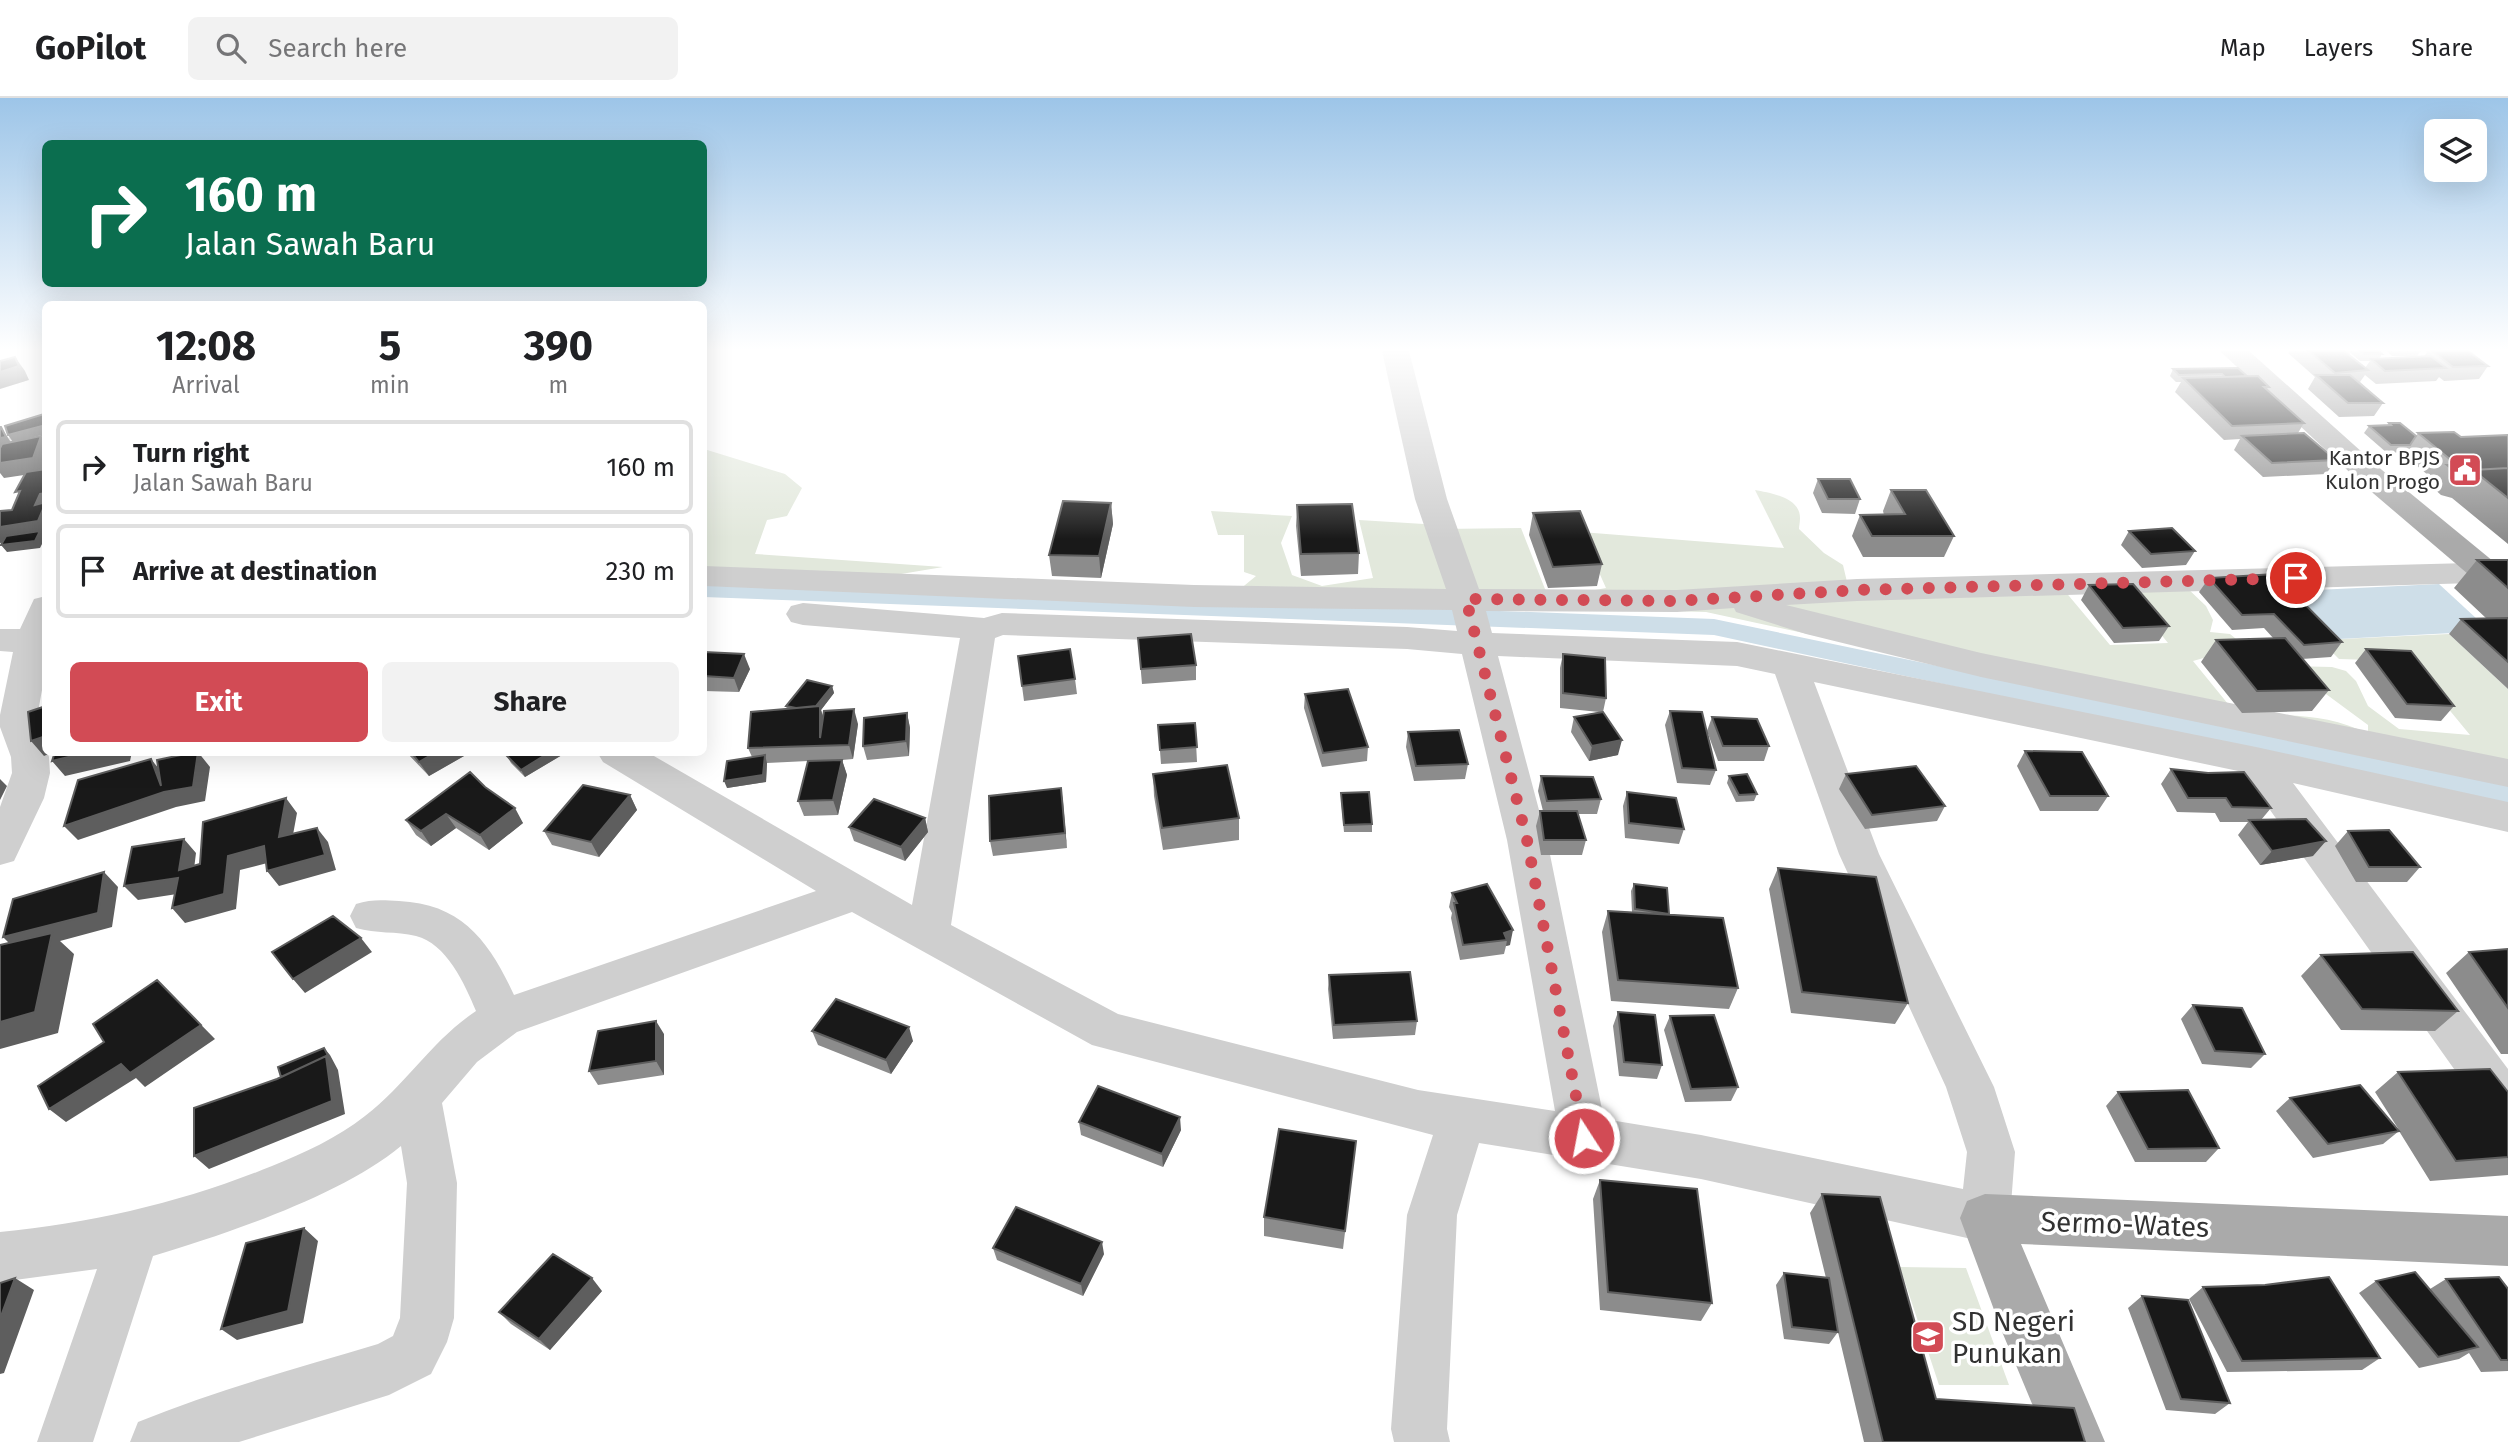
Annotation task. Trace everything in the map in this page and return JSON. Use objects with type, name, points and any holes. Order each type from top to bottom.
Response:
[{"type":"main road","points":[[2302,414],[2371,476],[2501,580]]},
{"type":"main road","points":[[1984,1218],[2077,1442]]},
{"type":"main road","name":"Sermo-Wates","points":[[1984,1218],[2508,1241]]},
{"type":"street","points":[[1410,414],[1431,499],[1471,622],[1527,840],[1584,1138]]},
{"type":"street","points":[[0,449],[42,437]]},
{"type":"street","points":[[707,576],[1181,595],[1471,622],[1737,654],[1789,664],[1981,684],[2323,755],[2508,772]]},
{"type":"street","points":[[928,935],[978,636],[991,625],[1017,623],[1406,638],[1471,622],[1581,601],[1729,598],[1857,590],[2501,580]]},
{"type":"street","points":[[1729,598],[1981,684],[2256,761],[2323,755],[2508,817]]},
{"type":"street","points":[[803,614],[984,629]]},
{"type":"street","points":[[0,850],[24,798],[31,773],[30,757],[16,723],[31,632]]},
{"type":"street","points":[[623,756],[855,894],[1108,1031],[1418,1111],[1701,1157],[1984,1218],[1991,1152],[1970,1087],[1859,854],[1789,664]]},
{"type":"street","points":[[2256,761],[2508,1106]]},
{"type":"street","points":[[0,1257],[55,1253],[133,1238],[234,1206],[316,1171],[356,1149],[392,1124],[456,1052],[501,1018],[855,894]]},
{"type":"street","points":[[371,916],[429,922],[459,942],[488,985],[501,1018]]},
{"type":"street","points":[[158,1442],[247,1410],[388,1368],[412,1354],[420,1342],[427,1318],[432,1184],[417,1096]]},
{"type":"street","points":[[1422,1442],[1419,1429],[1432,1215],[1463,1118]]},
{"type":"street","points":[[65,1442],[133,1238]]},
{"type":"shaded area","points":[[707,450],[785,474],[802,488],[787,516],[767,520],[755,554],[943,567],[859,581],[707,574]]},
{"type":"shaded area","points":[[1755,490],[1783,497],[1795,505],[1799,511],[1799,529],[1824,553],[1843,565],[1847,582],[1675,597],[1589,591],[1606,588],[1581,532],[1784,548]]},
{"type":"shaded area","points":[[1211,511],[1292,516],[1281,543],[1292,575],[1322,586],[1373,578],[1359,520],[1440,525],[1442,529],[1521,528],[1545,589],[1553,597],[1239,590],[1256,576],[1244,572],[1244,535],[1218,535]]},
{"type":"shaded area","points":[[2439,584],[2490,631],[2320,640],[2274,592]]},
{"type":"shaded area","points":[[2185,586],[2206,606],[2213,620],[2210,632],[2230,634],[2241,643],[2221,653],[2193,661],[2237,715],[2320,718],[2368,734],[2368,725],[2288,666],[2332,667],[2346,671],[2356,681],[2368,706],[2399,729],[2470,735],[2409,661],[2339,659],[2320,640],[2449,634],[2508,689],[2508,789],[2460,781],[2421,767],[1706,612],[1591,609],[2064,590],[2110,645],[2168,643],[2125,590]]},
{"type":"shaded area","points":[[1900,1267],[1966,1268],[2009,1385],[1939,1385]]},
{"type":"building","points":[[2219,414],[2294,414],[2304,423],[2232,426]]},
{"type":"building","points":[[42,415],[42,426],[8,435],[5,426]]},
{"type":"building","points":[[2389,423],[2400,423],[2416,436],[2410,445],[2391,445],[2369,426],[2391,425]]},
{"type":"building","points":[[1,427],[6,437],[0,438]]},
{"type":"building","points":[[2454,432],[2461,437],[2508,435],[2508,468],[2473,470],[2468,477],[2457,473],[2447,465],[2457,465],[2418,433]]},
{"type":"building","points":[[2304,433],[2336,460],[2272,463],[2242,436]]},
{"type":"building","points":[[41,436],[33,458],[0,463],[2,444]]},
{"type":"building","points":[[2508,468],[2508,498],[2473,470]]},
{"type":"building","points":[[42,470],[42,494],[35,505],[42,503],[38,521],[0,527],[0,511],[12,510],[20,491],[15,492],[26,472]]},
{"type":"building","points":[[1818,479],[1850,479],[1860,499],[1828,499]]},
{"type":"building","points":[[1891,490],[1926,490],[1954,536],[1872,536],[1860,515],[1905,514]]},
{"type":"building","points":[[1063,501],[1111,503],[1099,556],[1049,555]]},
{"type":"building","points":[[1352,504],[1359,553],[1301,554],[1297,505]]},
{"type":"building","points":[[1580,511],[1602,564],[1553,567],[1533,513]]},
{"type":"building","points":[[2172,528],[2195,551],[2151,554],[2129,531]]},
{"type":"building","points":[[40,531],[35,541],[1,545],[6,536]]},
{"type":"building","points":[[2477,560],[2508,560],[2508,588]]},
{"type":"building","points":[[2275,574],[2342,642],[2304,645],[2274,614],[2242,615],[2209,578]]},
{"type":"building","points":[[2133,584],[2169,626],[2123,628],[2089,585]]},
{"type":"building","points":[[2508,618],[2508,662],[2461,619]]},
{"type":"building","points":[[1191,634],[1196,665],[1141,669],[1138,638]]},
{"type":"building","points":[[2285,638],[2329,690],[2257,691],[2216,640]]},
{"type":"building","points":[[1070,649],[1075,679],[1022,686],[1018,656]]},
{"type":"building","points":[[2366,649],[2411,651],[2454,706],[2407,704]]},
{"type":"building","points":[[707,652],[744,654],[734,678],[707,676]]},
{"type":"building","points":[[1563,654],[1605,658],[1606,698],[1563,693]]},
{"type":"building","points":[[807,680],[832,686],[816,706],[786,706]]},
{"type":"building","points":[[1348,689],[1368,747],[1323,753],[1305,694]]},
{"type":"building","points":[[820,706],[820,738],[824,711],[854,709],[849,745],[748,748],[751,712]]},
{"type":"building","points":[[42,707],[42,737],[31,741],[28,712]]},
{"type":"building","points":[[1670,711],[1702,712],[1716,770],[1682,768]]},
{"type":"building","points":[[1603,712],[1622,740],[1592,746],[1574,717]]},
{"type":"building","points":[[907,713],[906,741],[863,746],[864,718]]},
{"type":"building","points":[[1712,717],[1757,719],[1769,746],[1723,746]]},
{"type":"building","points":[[1195,723],[1197,747],[1160,750],[1158,725]]},
{"type":"building","points":[[1459,730],[1468,764],[1416,766],[1408,732]]},
{"type":"building","points":[[2025,751],[2082,752],[2108,796],[2050,796]]},
{"type":"building","points":[[765,755],[763,775],[724,781],[727,761]]},
{"type":"building","points":[[54,756],[73,756],[52,761]]},
{"type":"building","points":[[176,756],[197,756],[193,787],[164,792],[64,826],[78,780],[151,759],[161,786],[157,760]]},
{"type":"building","points":[[414,756],[429,756],[419,762]]},
{"type":"building","points":[[507,756],[544,756],[521,770]]},
{"type":"building","points":[[842,760],[833,800],[798,801],[808,761]]},
{"type":"building","points":[[1227,765],[1239,818],[1162,828],[1153,774]]},
{"type":"building","points":[[1916,766],[1945,806],[1872,815],[1846,774]]},
{"type":"building","points":[[2171,769],[2208,773],[2244,772],[2271,808],[2232,807],[2226,798],[2188,798]]},
{"type":"building","points":[[470,772],[485,787],[515,808],[480,835],[446,814],[421,831],[406,820]]},
{"type":"building","points":[[1747,774],[1757,794],[1739,795],[1729,776]]},
{"type":"building","points":[[1541,776],[1593,777],[1601,799],[1547,801]]},
{"type":"building","points":[[583,785],[630,795],[591,842],[544,831]]},
{"type":"building","points":[[1061,788],[1065,833],[990,841],[989,796]]},
{"type":"building","points":[[1369,792],[1372,824],[1344,825],[1341,793]]},
{"type":"building","points":[[1627,792],[1676,798],[1684,829],[1629,823]]},
{"type":"building","points":[[286,798],[279,837],[317,828],[325,855],[267,871],[264,846],[228,856],[224,894],[172,908],[178,878],[124,886],[132,847],[184,839],[179,870],[200,864],[203,822]]},
{"type":"building","points":[[874,799],[925,818],[901,847],[849,827]]},
{"type":"building","points":[[1540,811],[1577,811],[1586,840],[1544,840]]},
{"type":"building","points":[[2306,819],[2326,841],[2272,851],[2249,820]]},
{"type":"building","points":[[2389,830],[2420,867],[2369,867],[2348,831]]},
{"type":"building","points":[[1778,868],[1876,877],[1908,1003],[1802,992]]},
{"type":"building","points":[[104,872],[98,913],[3,937],[13,899]]},
{"type":"building","points":[[1487,884],[1513,930],[1504,933],[1507,940],[1463,945],[1454,903],[1457,903],[1452,893]]},
{"type":"building","points":[[1634,884],[1667,888],[1669,914],[1635,909]]},
{"type":"building","points":[[1608,911],[1723,918],[1738,988],[1618,980]]},
{"type":"building","points":[[333,916],[361,938],[293,979],[272,952]]},
{"type":"building","points":[[52,933],[35,1012],[0,1022],[0,945]]},
{"type":"building","points":[[2508,949],[2508,1008],[2469,952]]},
{"type":"building","points":[[2413,952],[2458,1011],[2362,1009],[2321,955]]},
{"type":"building","points":[[1410,972],[1417,1021],[1334,1025],[1329,975]]},
{"type":"building","points":[[157,980],[201,1025],[130,1073],[121,1064],[49,1109],[38,1086],[104,1042],[93,1024]]},
{"type":"building","points":[[836,999],[909,1027],[886,1060],[812,1031]]},
{"type":"building","points":[[2193,1005],[2242,1008],[2265,1054],[2215,1051]]},
{"type":"building","points":[[1618,1012],[1655,1015],[1662,1065],[1624,1062]]},
{"type":"building","points":[[1714,1015],[1738,1087],[1691,1089],[1670,1016]]},
{"type":"building","points":[[656,1021],[656,1061],[589,1071],[598,1031]]},
{"type":"building","points":[[324,1048],[332,1063],[326,1056],[281,1077],[278,1067]]},
{"type":"building","points":[[326,1056],[332,1101],[194,1156],[194,1108],[277,1079]]},
{"type":"building","points":[[2490,1069],[2508,1092],[2508,1157],[2456,1161],[2398,1072]]},
{"type":"building","points":[[2360,1085],[2399,1131],[2328,1144],[2290,1098]]},
{"type":"building","points":[[1098,1086],[1180,1117],[1162,1154],[1079,1122]]},
{"type":"building","points":[[2188,1090],[2219,1148],[2148,1149],[2118,1092]]},
{"type":"building","points":[[1279,1129],[1356,1141],[1345,1231],[1264,1217]]},
{"type":"building","points":[[1600,1180],[1697,1189],[1712,1303],[1608,1292]]},
{"type":"building","points":[[1822,1194],[1880,1197],[1936,1399],[2074,1408],[2085,1442],[1883,1442]]},
{"type":"building","points":[[1016,1207],[1102,1242],[1081,1284],[993,1248]]},
{"type":"building","points":[[304,1228],[288,1311],[221,1329],[246,1243]]},
{"type":"building","points":[[553,1254],[592,1278],[539,1339],[499,1312]]},
{"type":"building","points":[[2415,1272],[2478,1347],[2438,1357],[2376,1281]]},
{"type":"building","points":[[1784,1273],[1829,1278],[1838,1332],[1792,1327]]},
{"type":"building","points":[[2329,1277],[2380,1358],[2242,1361],[2203,1287],[2265,1285]]},
{"type":"building","points":[[2499,1277],[2508,1289],[2508,1360],[2501,1360],[2446,1279]]},
{"type":"building","points":[[15,1278],[0,1319],[0,1283]]},
{"type":"building","points":[[2142,1296],[2188,1300],[2230,1403],[2181,1399]]},
{"type":"waterway","points":[[707,589],[1714,627],[2508,795]]},
{"type":"place","name":"Kantor BPJS Kulon Progo","points":[[2465,470]]},
{"type":"place","name":"SD Negeri Punukan","points":[[1928,1337]]},
{"type":"route","points":[[1584,1138],[1527,840],[1466,599],[1677,601],[1857,590],[2296,578]]}]
